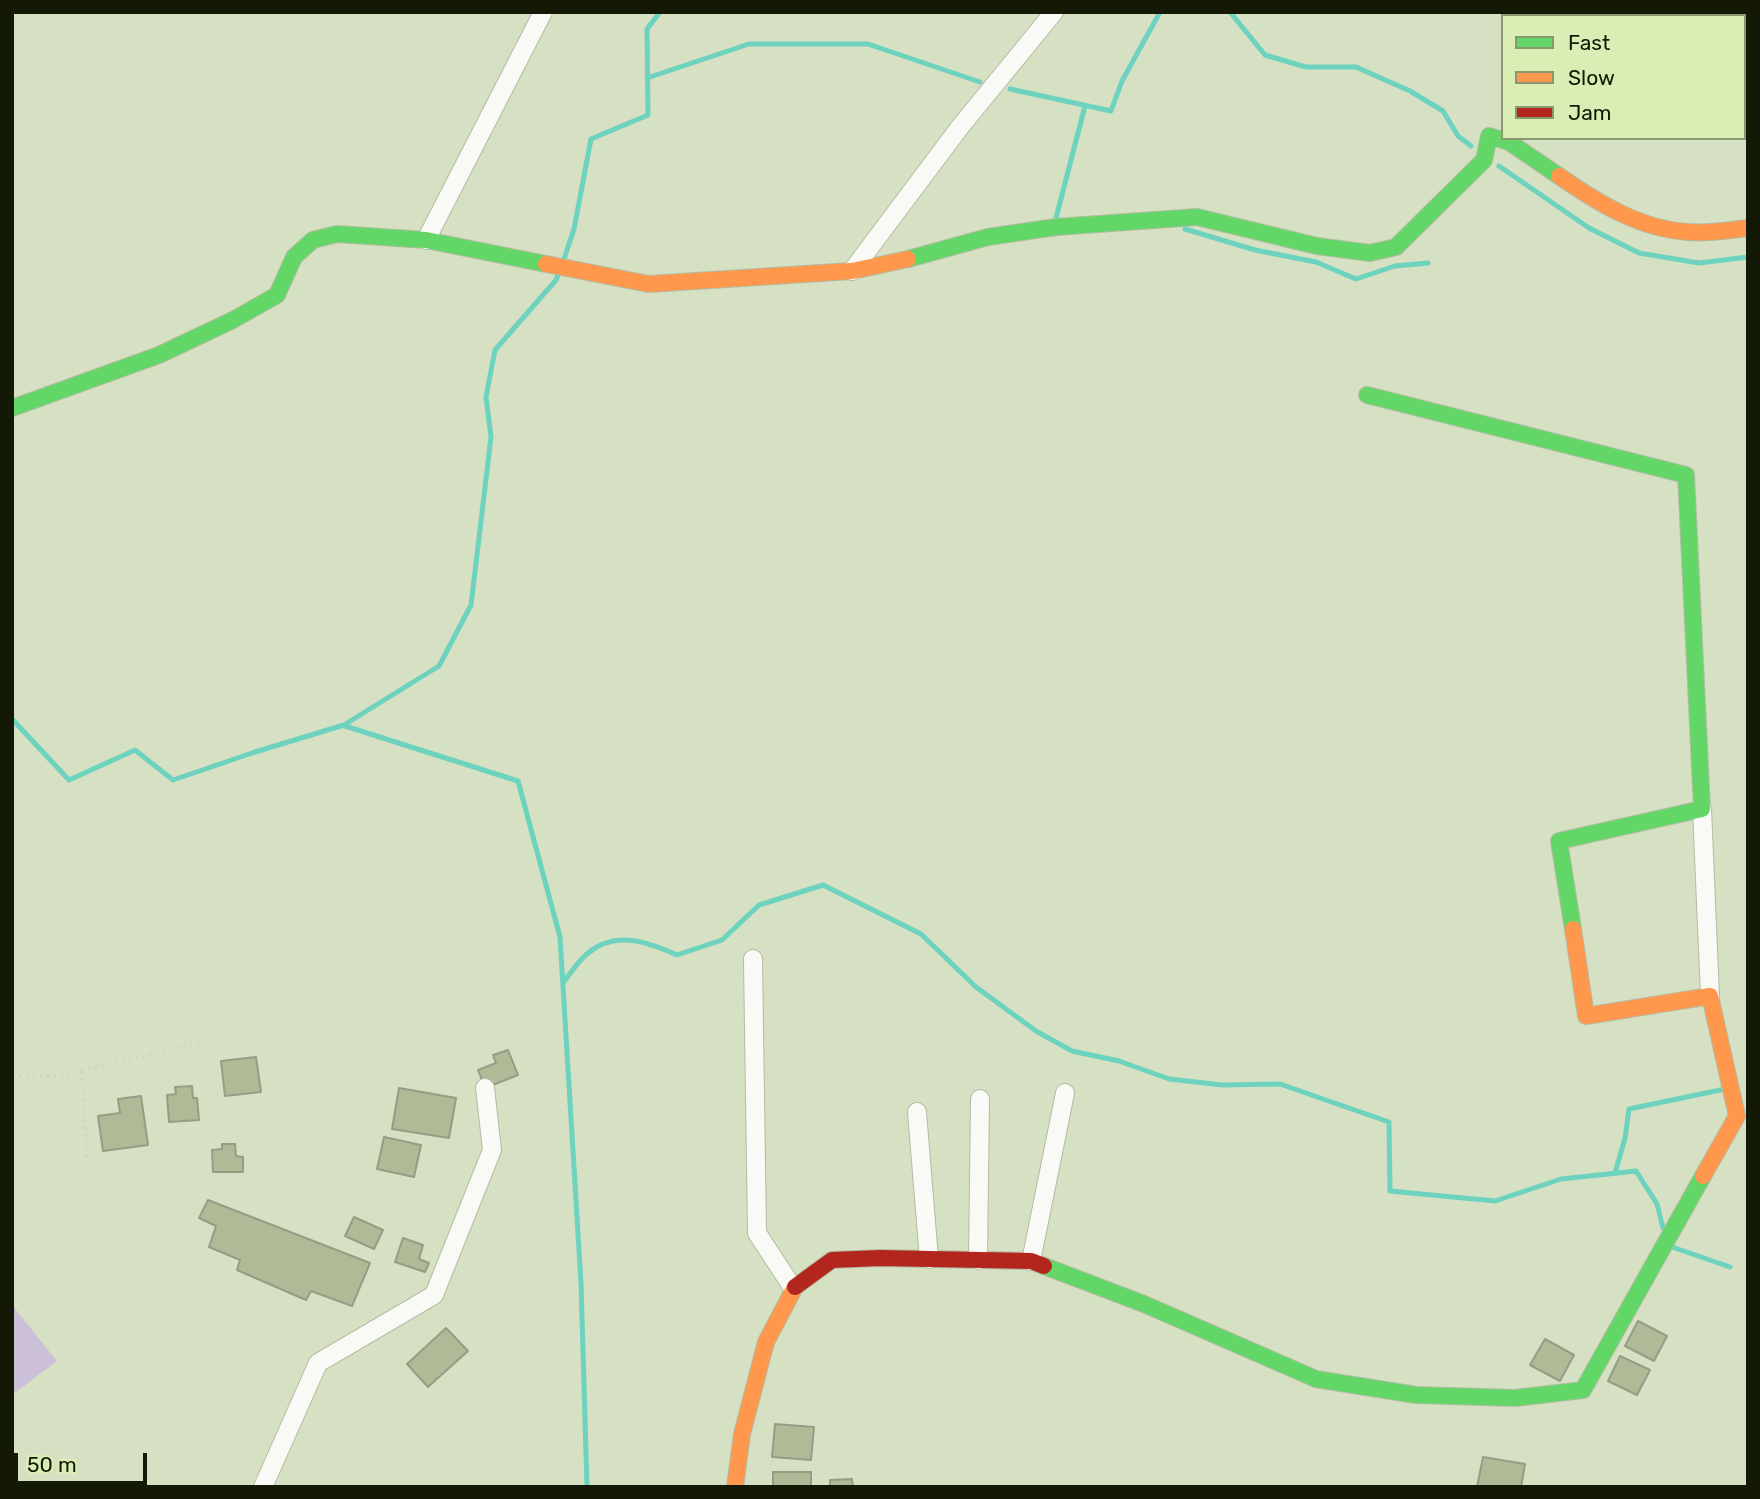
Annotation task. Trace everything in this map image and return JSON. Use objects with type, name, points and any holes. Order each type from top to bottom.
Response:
[{"type":"street","points":[[426,240],[542,12]]},
{"type":"street","points":[[852,271],[960,127],[1054,12]]},
{"type":"street","points":[[12,408],[159,355],[233,320],[277,295],[294,257],[313,240],[337,234],[426,240],[649,284],[852,271],[920,257],[988,237],[1056,227],[1197,217],[1317,246],[1370,253],[1396,247],[1484,160],[1489,136],[1501,140]]},
{"type":"street","points":[[1502,140],[1616,212],[1651,226],[1693,232],[1748,228]]},
{"type":"street","points":[[736,1487],[742,1434],[766,1342],[793,1288],[832,1260],[1031,1261],[1144,1304],[1316,1379],[1416,1395],[1515,1398],[1583,1390],[1737,1116],[1710,996],[1686,475],[1367,395]]},
{"type":"street","points":[[1702,809],[1559,841],[1586,1016],[1710,996]]},
{"type":"street","points":[[753,959],[757,1233],[793,1288]]},
{"type":"street","points":[[262,1487],[318,1363],[434,1295],[492,1150],[485,1088]]},
{"type":"street","points":[[1031,1261],[1065,1093]]},
{"type":"street","points":[[978,1260],[980,1098]]},
{"type":"street","points":[[917,1112],[929,1259]]},
{"type":"path","points":[[12,1076],[64,1075],[207,1040],[230,1040]]},
{"type":"path","points":[[82,1071],[88,1162]]},
{"type":"shaded area","points":[[12,1305],[57,1361],[12,1395]]},
{"type":"building","points":[[508,1050],[518,1075],[485,1088],[478,1070],[496,1063],[493,1055]]},
{"type":"building","points":[[256,1057],[261,1092],[225,1096],[221,1061]]},
{"type":"building","points":[[192,1086],[193,1098],[197,1098],[199,1120],[169,1122],[167,1095],[176,1094],[175,1087]]},
{"type":"building","points":[[399,1088],[456,1098],[449,1138],[392,1129]]},
{"type":"building","points":[[141,1096],[148,1145],[103,1151],[98,1116],[120,1113],[118,1099]]},
{"type":"building","points":[[384,1137],[421,1145],[414,1177],[377,1169]]},
{"type":"building","points":[[222,1144],[235,1144],[236,1156],[243,1157],[243,1172],[213,1172],[212,1150],[222,1149]]},
{"type":"building","points":[[208,1200],[370,1263],[352,1306],[311,1291],[306,1300],[237,1270],[240,1260],[209,1247],[216,1226],[199,1218]]},
{"type":"building","points":[[354,1217],[383,1230],[374,1249],[345,1236]]},
{"type":"building","points":[[403,1238],[423,1245],[419,1259],[429,1263],[425,1272],[395,1262]]},
{"type":"building","points":[[1638,1321],[1667,1336],[1654,1361],[1625,1346]]},
{"type":"building","points":[[446,1328],[468,1351],[428,1387],[407,1364]]},
{"type":"building","points":[[1545,1339],[1574,1355],[1560,1381],[1530,1365]]},
{"type":"building","points":[[1620,1356],[1650,1370],[1637,1395],[1608,1381]]},
{"type":"building","points":[[775,1424],[814,1427],[811,1460],[772,1457]]},
{"type":"building","points":[[1483,1457],[1525,1464],[1521,1487],[1477,1487]]},
{"type":"building","points":[[773,1472],[811,1472],[811,1487],[773,1487]]},
{"type":"building","points":[[852,1479],[853,1487],[830,1487],[830,1480]]},
{"type":"waterway","points":[[564,259],[574,229],[591,139],[648,115],[647,29],[660,12]]},
{"type":"waterway","points":[[1010,89],[1111,111],[1122,81],[1160,12]]},
{"type":"waterway","points":[[1230,12],[1265,55],[1306,67],[1356,67],[1410,91],[1443,111],[1458,136],[1471,146]]},
{"type":"waterway","points":[[647,78],[749,44],[868,44],[980,82]]},
{"type":"waterway","points":[[1056,218],[1085,106]]},
{"type":"waterway","points":[[1499,166],[1589,228],[1639,253],[1699,263],[1748,257]]},
{"type":"waterway","points":[[1185,229],[1255,250],[1316,262],[1356,279],[1395,266],[1428,263]]},
{"type":"waterway","points":[[12,719],[69,780],[135,750],[173,780],[344,725],[439,666],[471,605],[491,437],[486,397],[495,350],[558,275]]},
{"type":"waterway","points":[[345,726],[518,781],[560,937],[581,1283],[587,1487]]},
{"type":"waterway","points":[[563,983],[584,956],[599,946],[632,940],[677,955],[722,940],[759,905],[823,885],[921,934],[976,987],[1036,1031],[1072,1051],[1119,1061],[1169,1079],[1222,1085],[1280,1084],[1389,1122],[1390,1191],[1495,1201],[1561,1179],[1636,1171],[1657,1204],[1663,1228]]},
{"type":"waterway","points":[[1615,1173],[1625,1138],[1629,1109],[1725,1089]]},
{"type":"waterway","points":[[1672,1247],[1730,1267]]},
{"type":"traffic: fast","points":[[908,259],[988,237],[1056,227],[1197,217],[1317,246],[1370,253],[1396,247],[1484,160],[1489,136],[1501,140]]},
{"type":"traffic: fast","points":[[1502,140],[1559,176]]},
{"type":"traffic: fast","points":[[12,408],[159,355],[233,320],[277,295],[294,257],[313,240],[337,234],[426,240],[546,264]]},
{"type":"traffic: fast","points":[[1367,395],[1686,475],[1702,809],[1559,841],[1573,929]]},
{"type":"traffic: fast","points":[[1044,1266],[1144,1304],[1316,1379],[1416,1395],[1515,1398],[1583,1390],[1703,1176]]},
{"type":"traffic: slow","points":[[1559,176],[1604,205],[1653,226],[1696,232],[1748,228]]},
{"type":"traffic: slow","points":[[546,264],[649,284],[852,271],[908,259]]},
{"type":"traffic: slow","points":[[1573,929],[1586,1016],[1710,996],[1737,1116],[1703,1176]]},
{"type":"traffic: slow","points":[[735,1487],[742,1434],[766,1342],[795,1287]]},
{"type":"traffic: jam","points":[[795,1287],[832,1260],[880,1258],[1031,1261],[1044,1266]]}]
